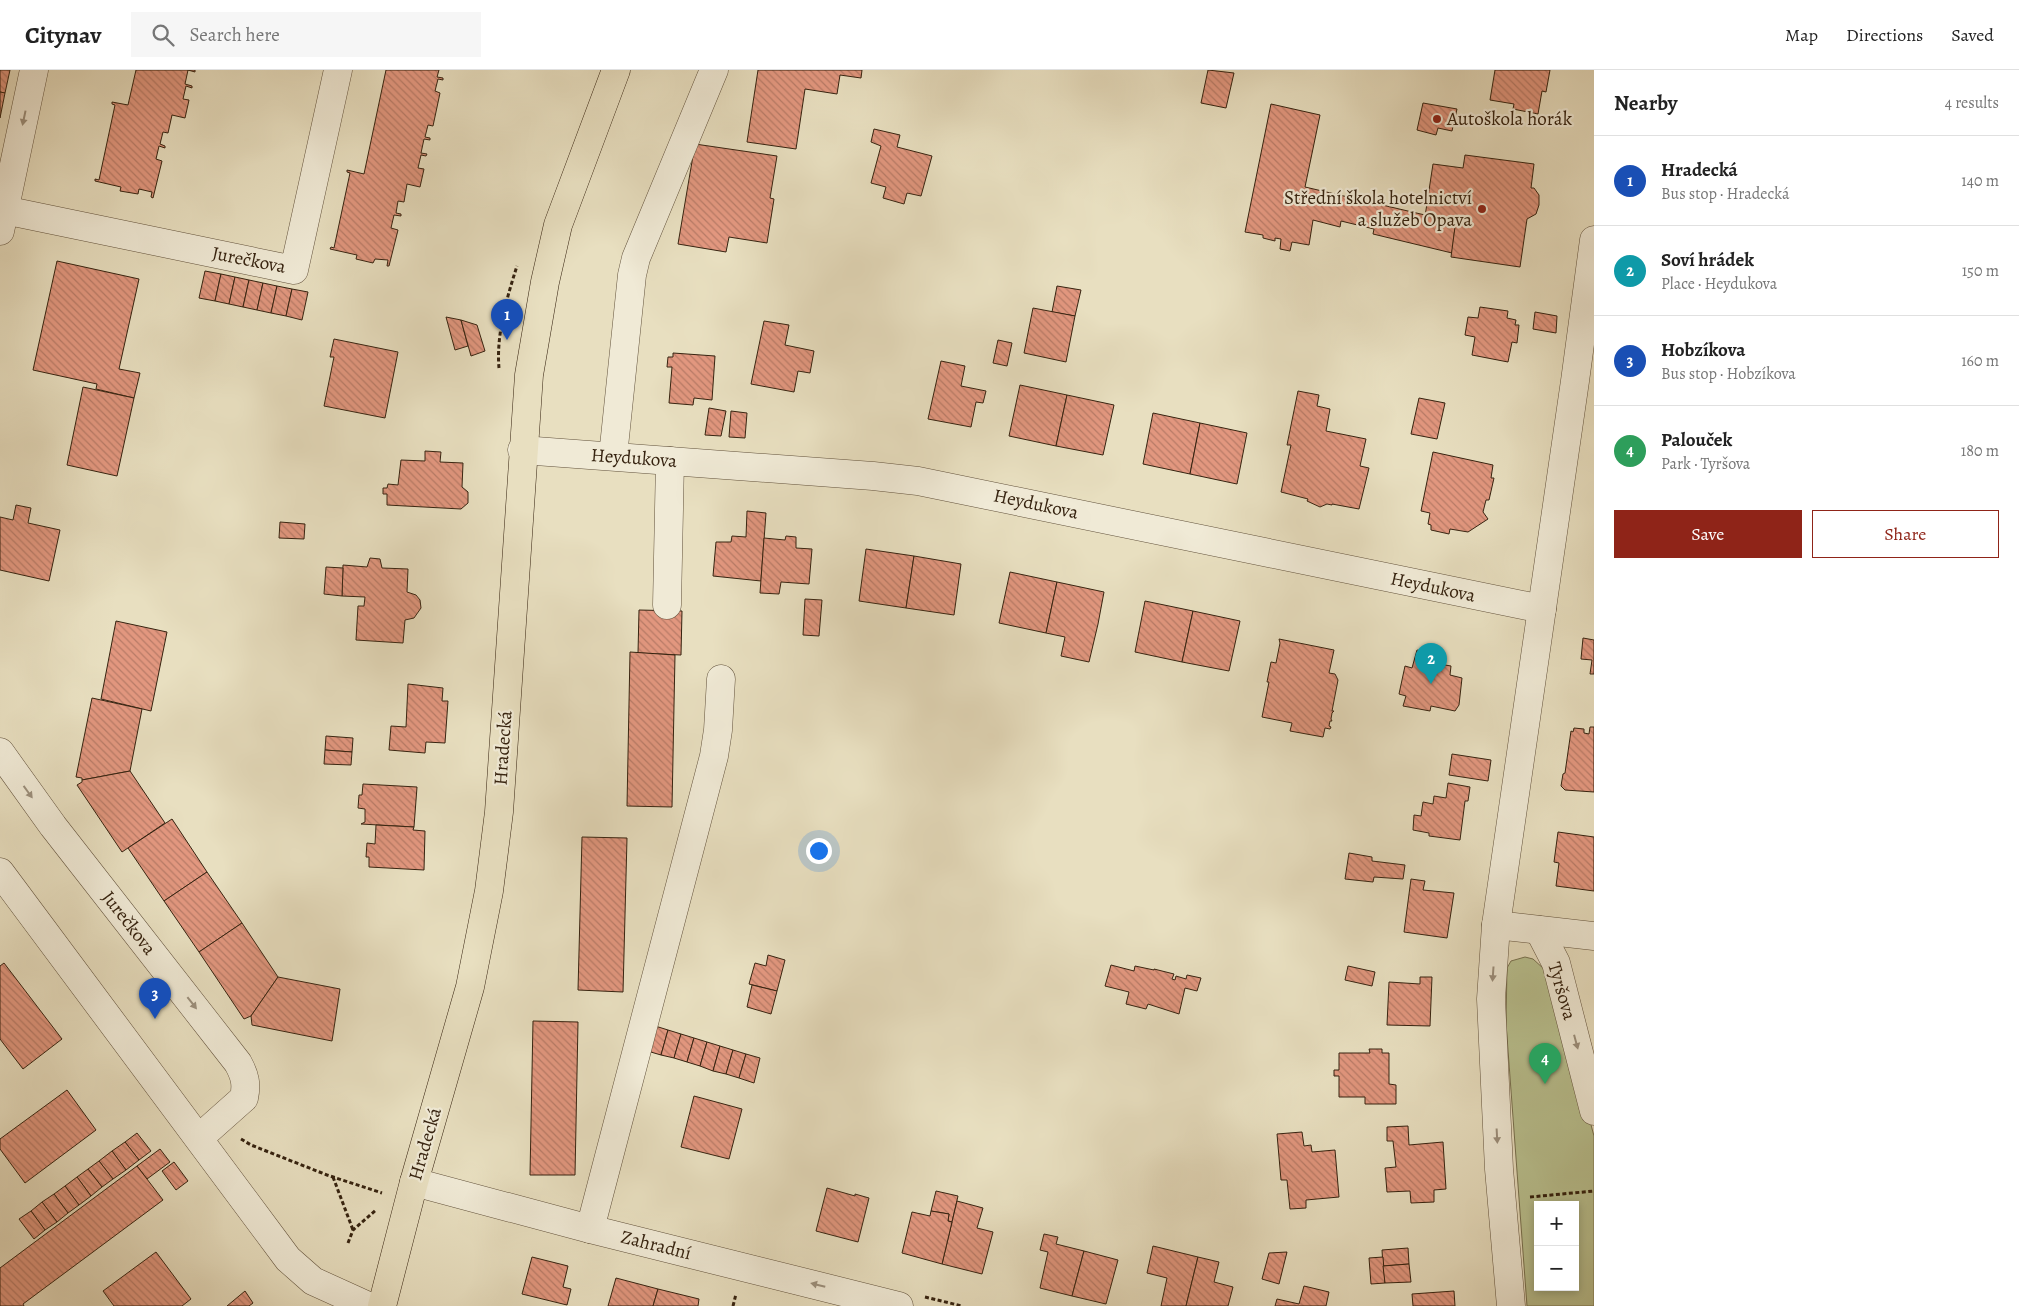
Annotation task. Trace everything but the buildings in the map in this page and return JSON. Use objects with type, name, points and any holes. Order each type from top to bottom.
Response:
[{"type":"main road","name":"Hradecká","points":[[382,1306],[414,1182],[470,987],[489,891],[498,812],[522,450],[529,376],[550,255],[558,225],[616,70]]},
{"type":"street","name":"Jurečkova","points":[[34,70],[2,221],[294,270],[338,70]]},
{"type":"street","points":[[613,456],[632,275],[636,258],[714,70]]},
{"type":"street","points":[[1511,1306],[1502,1200],[1491,999],[1496,925],[1542,609],[1585,382],[1594,240]]},
{"type":"street","name":"Heydukova","points":[[522,450],[873,476],[945,485],[1542,609]]},
{"type":"street","points":[[667,605],[670,461]]},
{"type":"street","points":[[590,1229],[668,927],[706,791],[718,730],[721,679]]},
{"type":"street","name":"Jurečkova","points":[[0,752],[53,826],[238,1063],[246,1082],[244,1098],[224,1118],[199,1138]]},
{"type":"street","points":[[0,872],[270,1235],[301,1272],[325,1288],[368,1306]]},
{"type":"street","points":[[1496,925],[1594,936]]},
{"type":"street","name":"Tyršova","points":[[1539,930],[1556,963],[1594,1111]]},
{"type":"street","name":"Zahradní","points":[[414,1182],[590,1229],[899,1306]]},
{"type":"path","points":[[498,358],[500,376]]},
{"type":"path","points":[[224,1118],[238,1136],[251,1145],[332,1177],[387,1195]]},
{"type":"path","points":[[332,1177],[353,1230]]},
{"type":"path","points":[[1502,1200],[1594,1191]]},
{"type":"path","points":[[348,1243],[353,1230],[379,1207]]},
{"type":"green space","points":[[1525,957],[1533,959],[1544,969],[1566,1032],[1594,1136],[1594,1306],[1527,1306],[1506,1023],[1507,968],[1511,961]]},
{"type":"place","name":"Autoškola horák","points":[[1437,119]]},
{"type":"place","name":"Střední škola hotelnictví a služeb Opava","points":[[1482,209]]},
{"type":"place","name":"Hradecká","points":[[507,340]]},
{"type":"place","name":"Soví hrádek","points":[[1431,684]]},
{"type":"place","name":"Hobzíkova","points":[[155,1019]]},
{"type":"place","name":"Palouček","points":[[1545,1084]]}]
